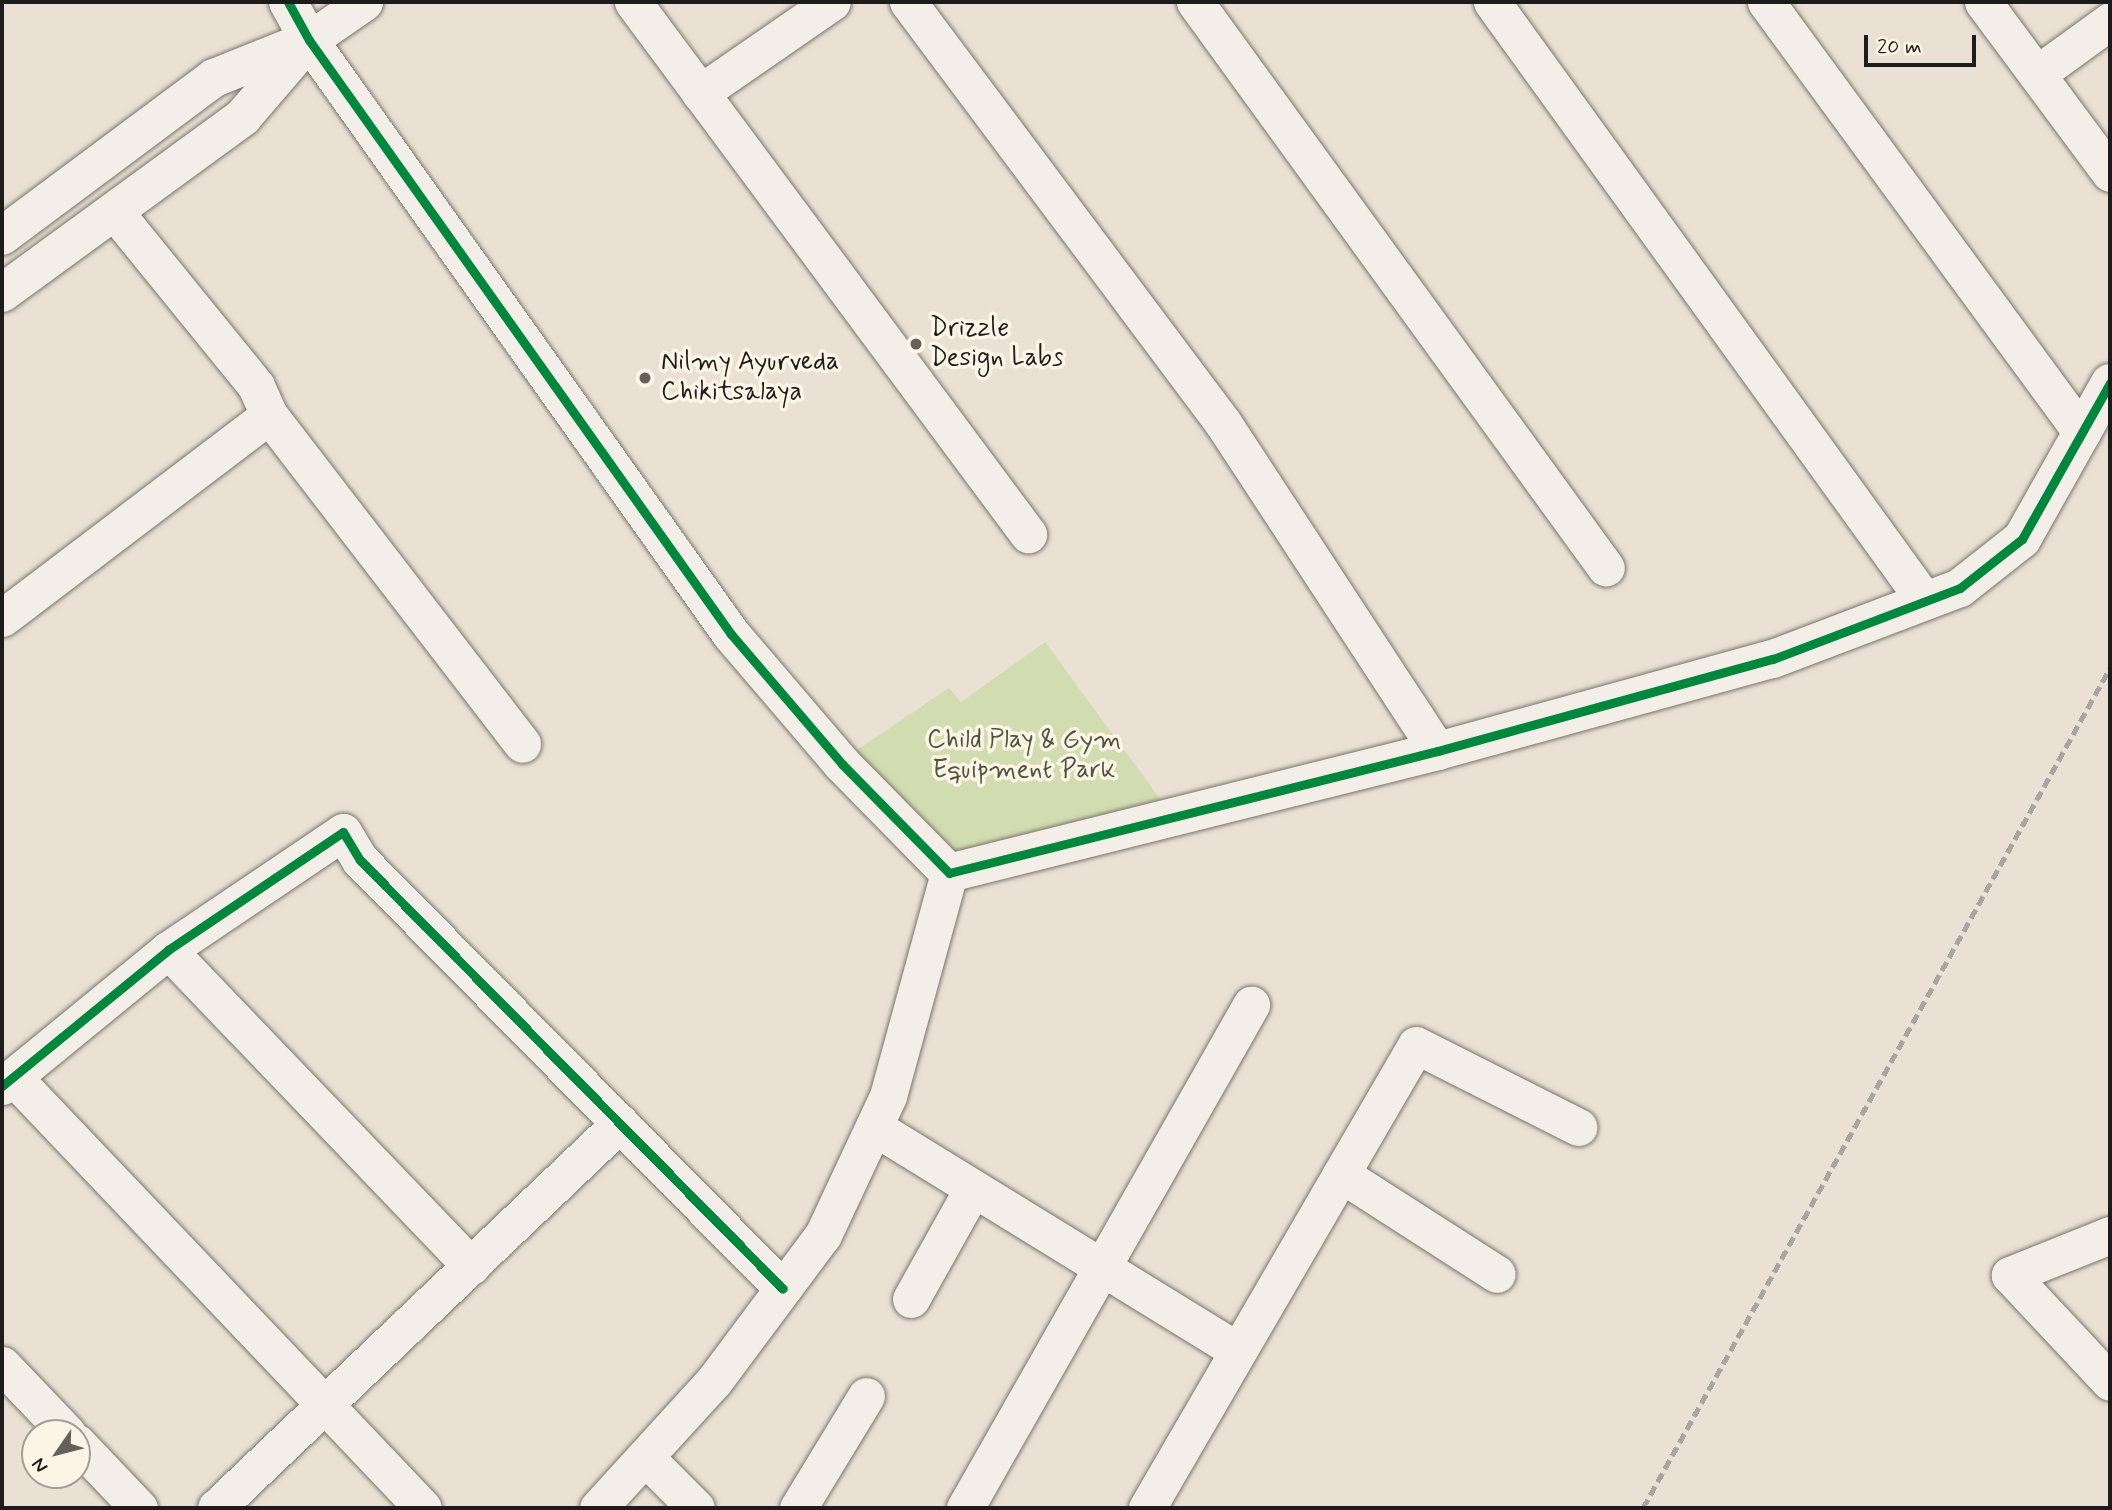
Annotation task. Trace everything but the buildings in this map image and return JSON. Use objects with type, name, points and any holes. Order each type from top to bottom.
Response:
[{"type":"street","points":[[261,2],[309,40]]},
{"type":"street","points":[[288,2],[309,40],[731,634],[842,764],[949,873]]},
{"type":"street","points":[[2,236],[214,78],[309,40],[364,2]]},
{"type":"street","points":[[633,2],[1028,534]]},
{"type":"street","points":[[700,93],[832,2]]},
{"type":"street","points":[[908,2],[1223,423],[1438,751]]},
{"type":"street","points":[[1195,2],[1606,568]]},
{"type":"street","points":[[1492,2],[1925,601]]},
{"type":"street","points":[[1766,2],[2082,433]]},
{"type":"street","points":[[1983,2],[2110,173]]},
{"type":"street","points":[[2037,74],[2110,21]]},
{"type":"street","points":[[2,293],[243,117],[309,40]]},
{"type":"street","points":[[114,211],[256,386],[269,415],[522,744]]},
{"type":"street","points":[[949,873],[1438,751],[1773,659],[1960,588],[2022,539],[2110,383]]},
{"type":"street","points":[[2,618],[269,415]]},
{"type":"street","points":[[423,1508],[8,1082],[168,950],[343,832],[360,860],[783,1289]]},
{"type":"street","points":[[598,1508],[714,1381],[823,1236],[888,1096],[949,873]]},
{"type":"street","points":[[168,950],[471,1266]]},
{"type":"street","points":[[965,1508],[1251,1005]]},
{"type":"street","points":[[1147,1508],[1416,1045],[1578,1127]]},
{"type":"street","points":[[216,1508],[620,1124]]},
{"type":"street","points":[[874,1127],[1238,1351]]},
{"type":"street","points":[[1341,1174],[1497,1274]]},
{"type":"street","points":[[911,1299],[973,1188]]},
{"type":"street","points":[[2110,1235],[2010,1275],[2110,1382]]},
{"type":"street","points":[[2,1365],[54,1419]]},
{"type":"street","points":[[797,1508],[866,1396]]},
{"type":"street","points":[[645,1457],[696,1508]]},
{"type":"street","points":[[91,1458],[139,1508]]},
{"type":"green space","name":"Child Play & Gym Equipment Park","points":[[1045,642],[1166,807],[953,856],[848,756],[949,688],[961,702]]},
{"type":"railway","points":[[1643,1508],[2110,668]]},
{"type":"cycle path","points":[[288,2],[309,40],[731,634],[842,764],[949,873],[1438,751],[1773,659],[1960,588],[2022,539],[2110,383]]},
{"type":"cycle path","points":[[2,1086],[168,950],[343,832],[360,860],[783,1289]]},
{"type":"place","name":"Drizzle Design Labs","points":[[916,344]]},
{"type":"place","name":"Nilmy Ayurveda Chikitsalaya","points":[[645,378]]}]
